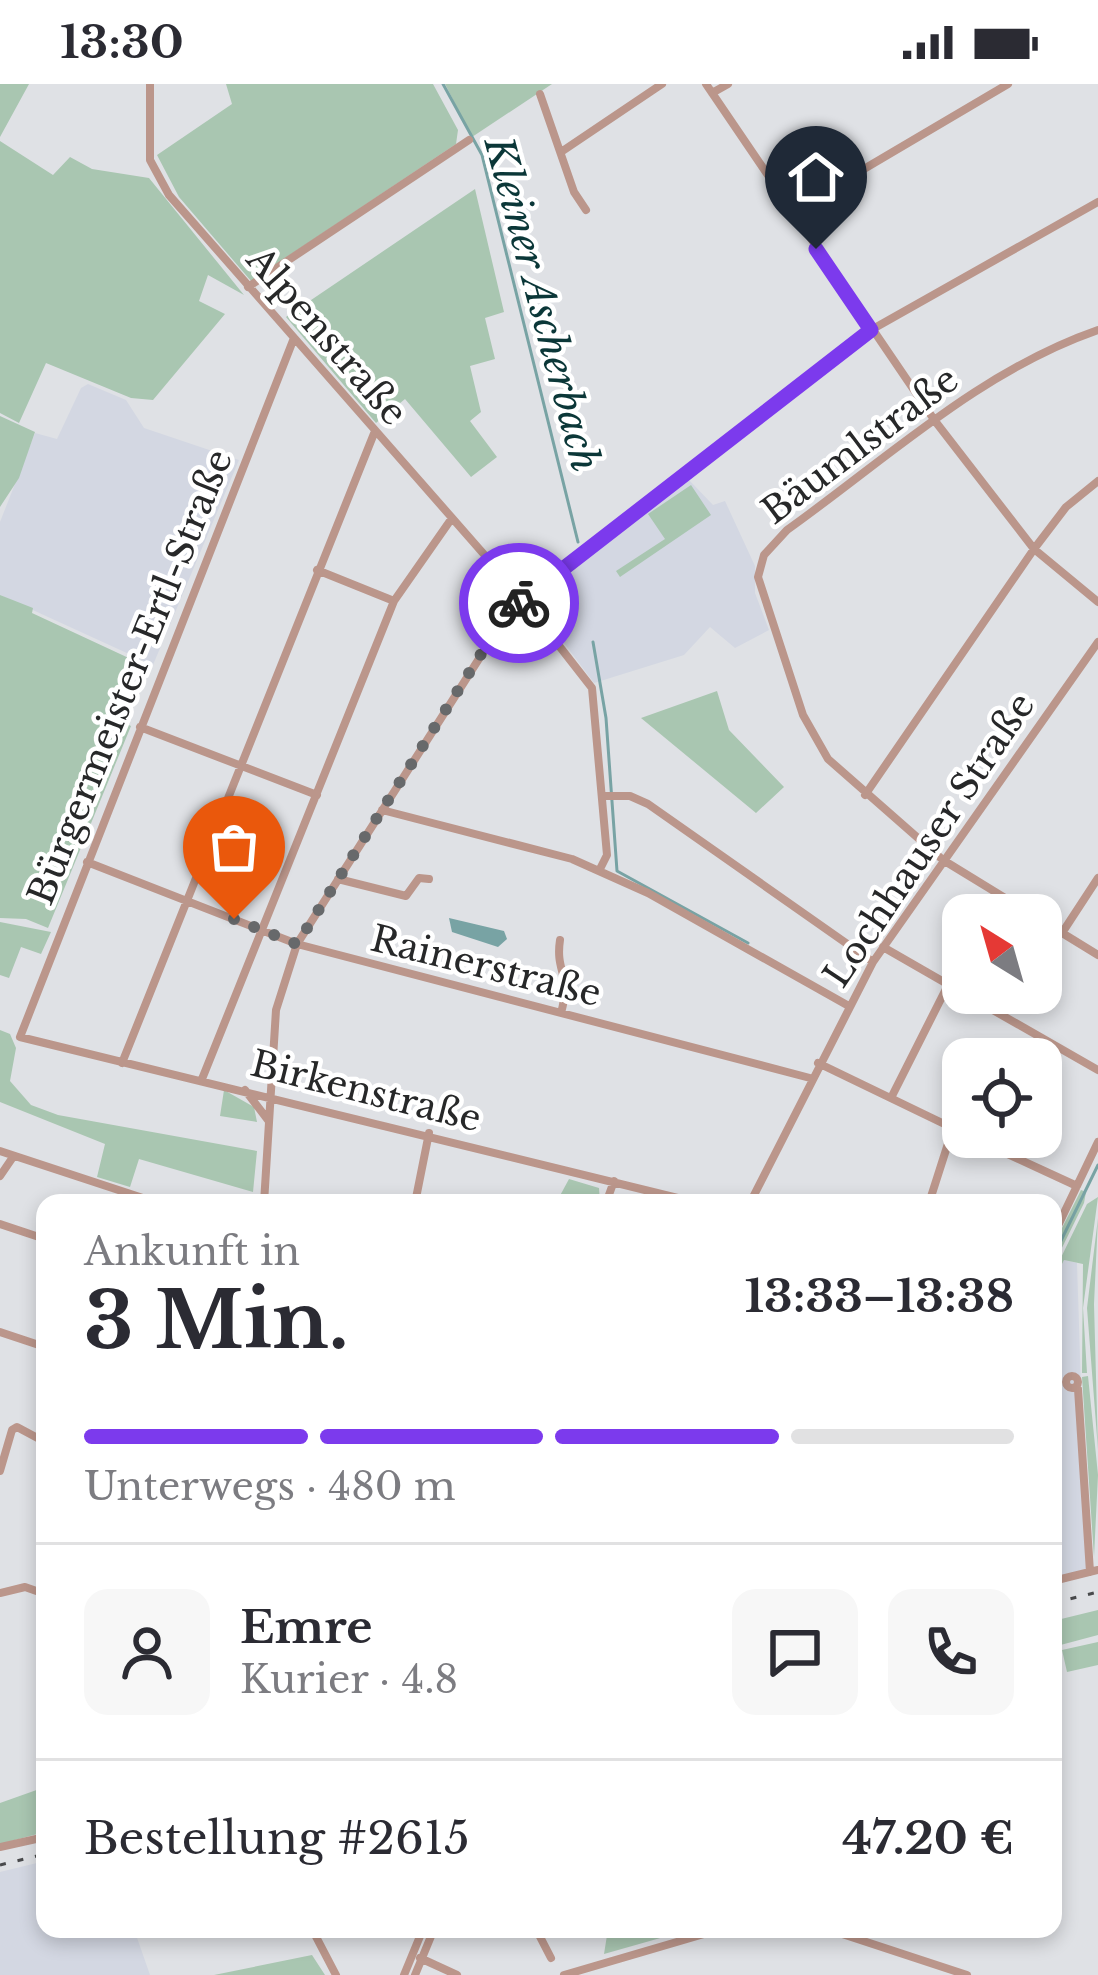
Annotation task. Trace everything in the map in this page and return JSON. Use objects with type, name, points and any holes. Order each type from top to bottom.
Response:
[{"type":"street","name":"Alpenstraße","points":[[150,84],[147,128],[154,171],[248,287],[523,598],[592,688],[610,795],[607,855],[599,871]]},
{"type":"street","points":[[560,152],[662,84]]},
{"type":"street","points":[[728,84],[709,89],[935,421],[1034,549],[1098,602]]},
{"type":"street","points":[[791,212],[1008,84]]},
{"type":"street","points":[[540,94],[586,210]]},
{"type":"street","points":[[248,287],[469,140]]},
{"type":"street","points":[[264,1194],[276,1010],[297,944],[495,632],[523,598],[871,330],[1098,202]]},
{"type":"street","name":"Bäumlstraße","points":[[999,894],[943,860],[865,794],[814,740],[783,662],[758,578],[764,556],[787,530],[935,421],[1020,363],[1098,330]]},
{"type":"street","name":"Bürgermeister-Ertl-Straße","points":[[20,1037],[294,338]]},
{"type":"street","points":[[122,1063],[375,431]]},
{"type":"street","points":[[865,794],[1034,549],[1066,507],[1098,481]]},
{"type":"street","points":[[202,1079],[394,601],[452,518]]},
{"type":"street","points":[[317,570],[394,601]]},
{"type":"street","name":"Lochhauser Straße","points":[[753,1194],[873,962],[1098,642]]},
{"type":"street","points":[[140,727],[317,795]]},
{"type":"street","points":[[610,795],[648,804],[873,962]]},
{"type":"street","points":[[382,809],[554,852],[599,871],[847,1005]]},
{"type":"street","name":"Rainerstraße","points":[[86,862],[297,944],[810,1078]]},
{"type":"street","points":[[338,879],[406,896],[419,878],[429,879]]},
{"type":"street","points":[[1062,933],[1098,878]]},
{"type":"street","name":"Bäumlstraße","points":[[1062,933],[1098,955]]},
{"type":"street","points":[[560,940],[557,957],[569,984],[561,1013]]},
{"type":"street","points":[[883,947],[942,981]]},
{"type":"street","points":[[891,1098],[942,997]]},
{"type":"street","points":[[1000,1014],[1098,1070]]},
{"type":"street","name":"Birkenstraße","points":[[20,1037],[270,1094],[664,1194]]},
{"type":"street","points":[[818,1063],[942,1123]]},
{"type":"street","points":[[244,1089],[268,1120]]},
{"type":"street","points":[[418,1194],[429,1133]]},
{"type":"street","points":[[1062,1217],[1098,1142]]},
{"type":"street","points":[[0,1151],[118,1194]]},
{"type":"street","points":[[0,1176],[13,1157]]},
{"type":"street","points":[[932,1194],[943,1158]]},
{"type":"street","points":[[1017,1158],[1077,1186]]},
{"type":"street","points":[[609,1194],[614,1181]]},
{"type":"street","points":[[0,1224],[36,1236]]},
{"type":"street","points":[[0,1331],[36,1344]]},
{"type":"street","points":[[1062,1579],[1094,1570],[1078,1389]]},
{"type":"street","points":[[0,1471],[12,1430],[17,1427],[36,1437]]},
{"type":"street","points":[[0,1593],[25,1587],[36,1591]]},
{"type":"street","points":[[0,1847],[36,1839]]},
{"type":"street","points":[[317,1938],[336,1975]]},
{"type":"street","points":[[415,1975],[421,1938]]},
{"type":"street","points":[[404,1975],[428,1938]]},
{"type":"street","points":[[541,1938],[551,1958]]},
{"type":"street","points":[[564,1975],[690,1938]]},
{"type":"street","points":[[851,1938],[940,1971],[968,1975]]},
{"type":"street","points":[[417,1956],[457,1975]]},
{"type":"shaded area","points":[[88,384],[126,400],[144,428],[239,460],[153,665],[0,595],[0,522],[35,433],[57,439],[81,388]]},
{"type":"shaded area","points":[[689,480],[713,505],[725,501],[755,566],[755,593],[769,630],[735,648],[710,627],[684,655],[594,683],[537,607],[539,596]]},
{"type":"shaded area","points":[[1064,1260],[1077,1263],[1087,1573],[1062,1579]]},
{"type":"shaded area","points":[[36,1863],[36,1938],[137,1938],[150,1975],[0,1975],[0,1872]]},
{"type":"green space","points":[[0,84],[29,84],[0,137]]},
{"type":"green space","points":[[226,84],[433,84],[458,130],[456,144],[251,281],[179,197],[157,155],[232,104]]},
{"type":"green space","points":[[445,84],[552,84],[472,137]]},
{"type":"green space","points":[[0,141],[53,175],[70,157],[92,169],[149,178],[244,295],[208,275],[199,301],[225,314],[153,400],[131,398],[46,363],[19,423],[0,413]]},
{"type":"green space","points":[[475,189],[504,312],[485,318],[495,359],[470,366],[481,412],[470,421],[497,457],[471,477],[405,399],[376,423],[286,317]]},
{"type":"green space","points":[[0,416],[35,432],[19,478],[0,507]]},
{"type":"green space","points":[[691,485],[711,515],[620,577],[616,571],[665,539],[648,514]]},
{"type":"green space","points":[[0,595],[133,660],[109,716],[131,726],[48,928],[26,919],[0,918]]},
{"type":"green space","points":[[717,691],[729,730],[784,787],[756,813],[641,718]]},
{"type":"green space","points":[[0,922],[51,932],[41,954],[21,947],[9,978],[0,975]]},
{"type":"green space","points":[[0,1030],[10,1034],[16,1048],[10,1081],[31,1105],[58,1115],[257,1151],[253,1192],[139,1159],[130,1187],[97,1177],[105,1144],[0,1102]]},
{"type":"green space","points":[[224,1090],[254,1107],[257,1122],[220,1116]]},
{"type":"green space","points":[[569,1179],[599,1188],[599,1194],[561,1194]]},
{"type":"green space","points":[[1081,1190],[1086,1192],[1062,1248],[1062,1228]]},
{"type":"green space","points":[[1098,1197],[1083,1308],[1087,1373],[1082,1373],[1083,1264],[1064,1260],[1062,1264],[1062,1255],[1087,1204]]},
{"type":"green space","points":[[1098,1218],[1094,1304],[1098,1450],[1087,1308]]},
{"type":"green space","points":[[1088,1376],[1098,1475],[1094,1557],[1082,1377]]},
{"type":"green space","points":[[1098,1610],[1098,1635],[1062,1645],[1062,1619]]},
{"type":"green space","points":[[1098,1642],[1098,1665],[1067,1672],[1062,1650]]},
{"type":"green space","points":[[36,1790],[36,1834],[0,1844],[0,1803]]},
{"type":"green space","points":[[607,1938],[660,1938],[604,1954]]},
{"type":"green space","points":[[312,1955],[325,1975],[214,1975]]},
{"type":"water","points":[[449,918],[504,931],[507,939],[498,947],[452,932]]},
{"type":"waterway","name":"Kleiner Ascherbach","points":[[443,84],[482,155],[578,542]]},
{"type":"waterway","name":"Kleiner Ascherbach","points":[[593,642],[606,718],[617,871],[748,943]]},
{"type":"waterway","points":[[1062,1239],[1098,1165]]},
{"type":"railway","points":[[1062,1601],[1098,1592]]},
{"type":"railway","points":[[0,1865],[36,1856]]},
{"type":"way so far","points":[[234,919],[297,944],[495,632],[519,603]]},
{"type":"route","points":[[519,603],[620,520],[871,330],[816,249]]}]
